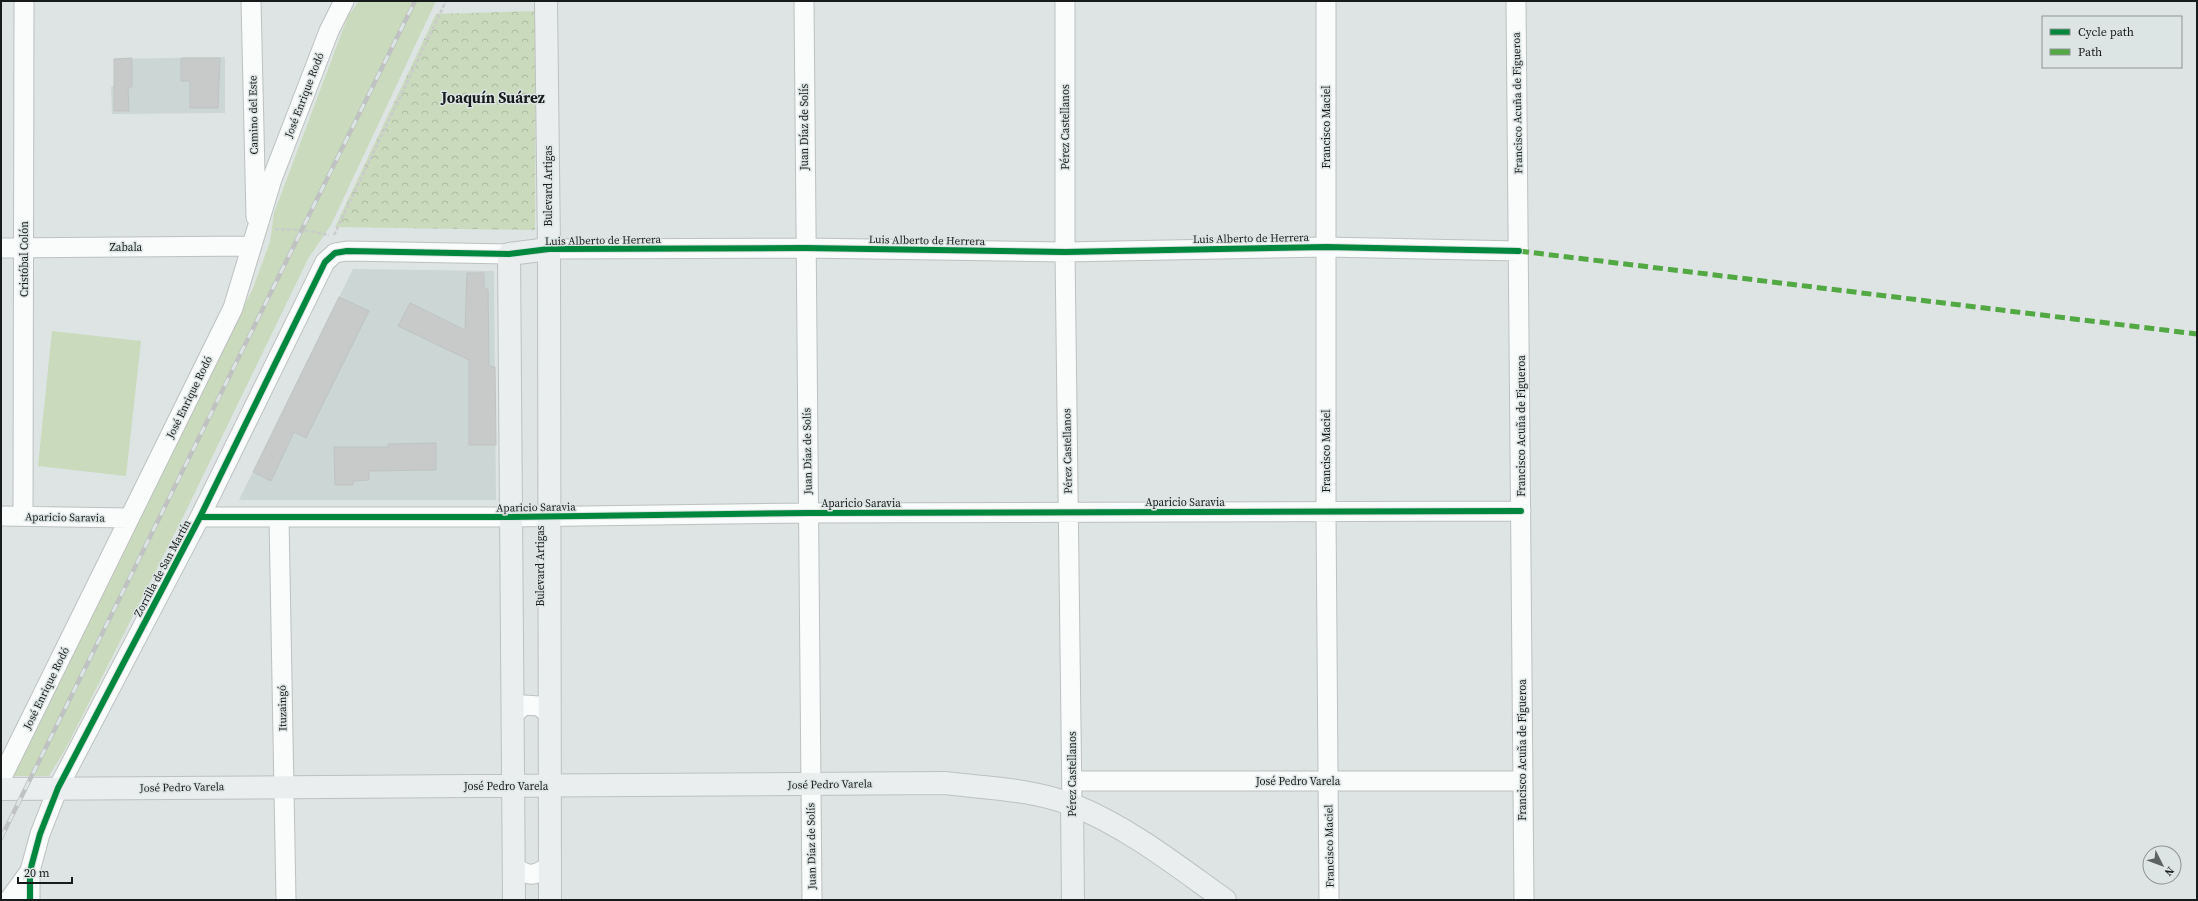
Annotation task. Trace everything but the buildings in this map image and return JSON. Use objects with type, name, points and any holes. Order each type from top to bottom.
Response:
[{"type":"street","name":"Cristóbal Colón","points":[[23,516],[24,1]]},
{"type":"street","name":"Camino del Este","points":[[251,1],[254,237]]},
{"type":"street","name":"José Enrique Rodó","points":[[1,779],[233,308],[272,179],[329,31],[344,1]]},
{"type":"street","name":"Bulevard Artigas","points":[[546,1],[549,249],[550,900]]},
{"type":"street","name":"Juan Díaz de Solís","points":[[804,1],[812,900]]},
{"type":"street","name":"Pérez Castellanos","points":[[1065,1],[1065,252],[1073,781],[1072,900]]},
{"type":"street","name":"Francisco Maciel","points":[[1326,1],[1326,512],[1330,900]]},
{"type":"street","name":"Francisco Acuña de Figueroa","points":[[1516,1],[1524,900]]},
{"type":"street","name":"Zabala","points":[[1,248],[254,237]]},
{"type":"street","name":"Luis Alberto de Herrera","points":[[334,244],[347,251],[509,254],[549,249],[805,248],[1065,252],[1326,247],[1519,251]]},
{"type":"street","name":"Zorrilla de San Martín","points":[[30,900],[30,871],[40,834],[58,788],[200,517],[334,244]]},
{"type":"street","points":[[509,254],[510,517],[514,714],[514,900]]},
{"type":"street","name":"Aparicio Saravia","points":[[200,517],[550,517],[808,513],[1521,511]]},
{"type":"street","name":"Aparicio Saravia","points":[[1,516],[129,518]]},
{"type":"street","name":"Ituzaingó","points":[[279,517],[286,900]]},
{"type":"street","points":[[514,714],[524,705],[539,706],[550,715]]},
{"type":"street","name":"José Pedro Varela","points":[[1073,781],[1522,781]]},
{"type":"street","name":"José Pedro Varela","points":[[1,789],[283,786],[550,786],[944,783],[1010,790],[1072,805],[1116,826],[1157,852],[1225,900]]},
{"type":"street","points":[[513,866],[524,874],[538,874],[549,866]]},
{"type":"street","points":[[9,900],[30,871]]},
{"type":"path","points":[[254,237],[303,230],[334,244],[446,1]]},
{"type":"shaded area","points":[[225,57],[225,113],[112,114],[111,87],[114,86],[114,59]]},
{"type":"shaded area","points":[[353,269],[494,271],[496,500],[239,500]]},
{"type":"green space","points":[[359,1],[436,1],[331,225],[308,259],[184,515],[66,748],[49,776],[15,776],[13,774],[253,288],[270,242],[274,213],[348,16]]},
{"type":"green space","points":[[536,11],[535,230],[335,227],[436,14]]},
{"type":"green space","points":[[52,331],[141,341],[126,476],[38,466]]},
{"type":"railway","points":[[1,838],[415,1]]},
{"type":"marked path","points":[[1519,251],[2197,334]]},
{"type":"cycle path","points":[[30,900],[30,871],[40,834],[58,788],[200,517],[325,262],[335,253],[347,251],[509,254],[549,249],[805,248],[1065,252],[1326,247],[1519,251]]},
{"type":"cycle path","points":[[200,517],[510,517],[808,513],[1521,511]]},
{"type":"district","name":"Joaquín Suárez","points":[[493,98]]}]
